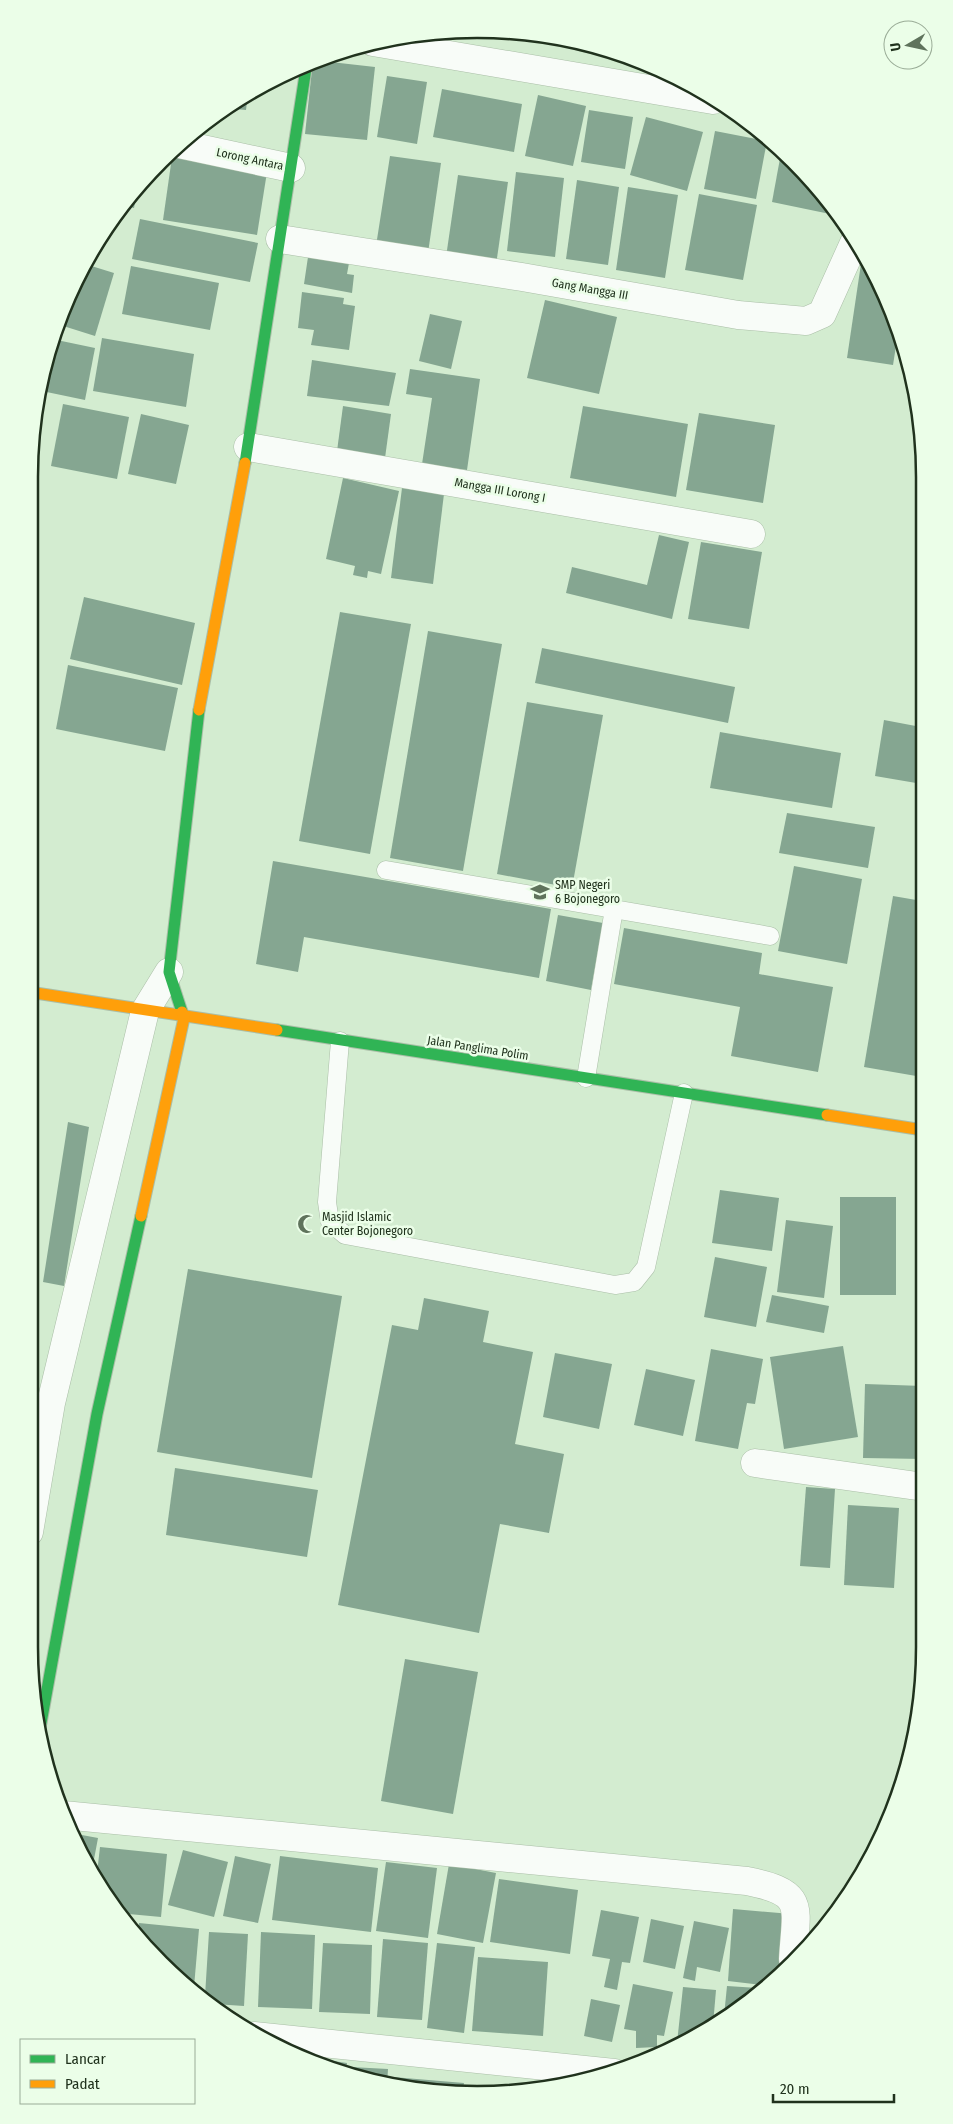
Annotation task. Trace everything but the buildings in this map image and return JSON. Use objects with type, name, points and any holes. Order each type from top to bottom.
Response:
[{"type":"street","points":[[394,46],[698,98]]},
{"type":"street","points":[[43,1714],[97,1414],[184,1018],[169,972],[197,721],[248,447],[305,73]]},
{"type":"street","name":"Lorong Antara","points":[[187,146],[291,168]]},
{"type":"street","name":"Gang Mangga III","points":[[280,240],[522,277],[738,315],[806,322],[822,314],[852,248]]},
{"type":"street","name":"Mangga III Lorong I","points":[[248,447],[751,534]]},
{"type":"street","points":[[38,1482],[52,1403],[145,1011],[169,972]]},
{"type":"street","name":"Jalan Panglima Polim","points":[[38,993],[184,1018],[916,1129]]},
{"type":"street","points":[[755,1463],[916,1486]]},
{"type":"street","points":[[71,1816],[747,1881],[771,1886],[787,1893],[796,1908],[794,1951]]},
{"type":"street","points":[[277,2038],[593,2071]]},
{"type":"lane","points":[[386,870],[770,936]]},
{"type":"lane","points":[[586,1078],[614,909]]},
{"type":"lane","points":[[340,1041],[327,1202],[330,1222],[345,1235],[615,1285],[634,1282],[646,1267],[684,1093]]},
{"type":"traffic: fast","points":[[245,463],[305,73]]},
{"type":"traffic: fast","points":[[182,1012],[169,972],[199,710]]},
{"type":"traffic: fast","points":[[277,1030],[827,1115]]},
{"type":"traffic: fast","points":[[43,1714],[97,1414],[141,1216]]},
{"type":"traffic: slow","points":[[199,710],[245,463]]},
{"type":"traffic: slow","points":[[38,993],[277,1030]]},
{"type":"traffic: slow","points":[[141,1216],[184,1018],[182,1012]]},
{"type":"traffic: slow","points":[[827,1115],[916,1129]]},
{"type":"place","name":"SMP Negeri 6 Bojonegoro","points":[[540,892]]},
{"type":"place","name":"Masjid Islamic Center Bojonegoro","points":[[307,1224]]}]
